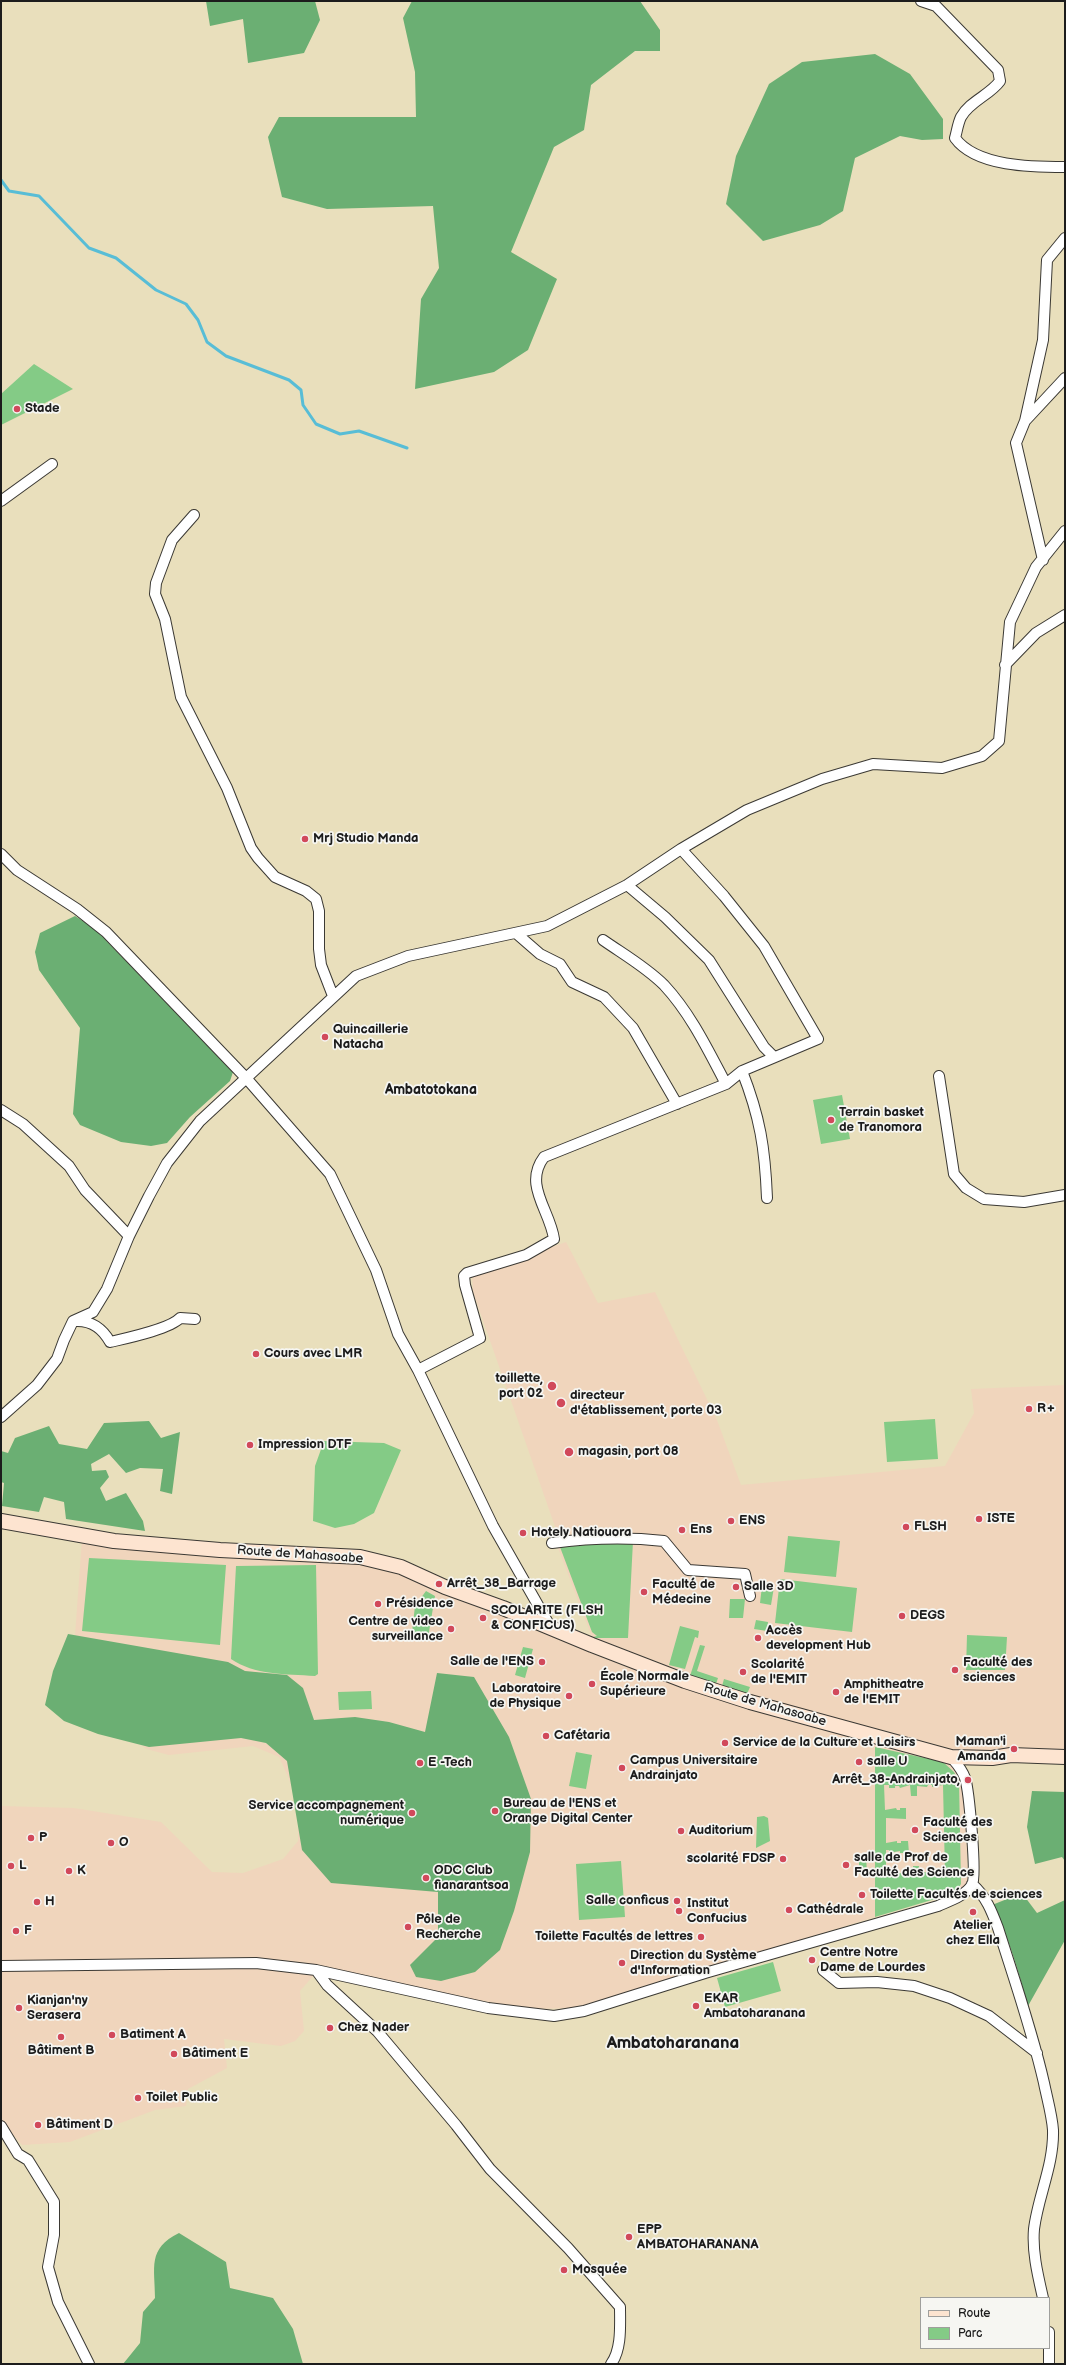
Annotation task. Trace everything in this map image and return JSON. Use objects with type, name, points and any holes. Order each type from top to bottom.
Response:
[{"type":"street","points":[[921,1],[936,6],[998,70],[1000,81],[994,89],[968,108],[961,117],[955,138],[962,147],[991,159],[1022,166],[1065,167]]},
{"type":"street","points":[[1043,560],[1016,443],[1025,421],[1043,340],[1047,260],[1065,238]]},
{"type":"street","points":[[1025,421],[1065,378]]},
{"type":"street","points":[[1,501],[52,464]]},
{"type":"street","points":[[194,515],[172,540],[156,583],[155,594],[165,619],[182,697],[227,788],[251,848],[275,877],[306,891],[316,899],[319,911],[319,949],[321,966],[333,996]]},
{"type":"street","points":[[1,1417],[37,1385],[57,1359],[73,1321],[93,1312],[107,1289],[129,1236],[167,1163],[200,1121],[314,1017],[333,996],[356,976],[408,956],[517,934],[547,926],[627,885],[681,849],[747,810],[822,779],[873,764],[942,768],[982,756],[999,741],[1010,622],[1036,567],[1065,531]]},
{"type":"street","points":[[1005,665],[1036,633],[1065,615]]},
{"type":"street","points":[[418,1370],[480,1338],[464,1276],[467,1273],[526,1254],[554,1239],[552,1224],[542,1204],[535,1180],[538,1165],[544,1157],[726,1084],[742,1071],[772,1056],[818,1039],[764,946],[724,896],[681,849]]},
{"type":"street","points":[[1,854],[22,874],[77,909],[106,932],[247,1079],[330,1174],[376,1270],[398,1334],[418,1370],[493,1526],[551,1628]]},
{"type":"street","points":[[627,885],[665,917],[709,960],[764,1047],[772,1056]]},
{"type":"street","points":[[517,934],[540,954],[560,964],[572,982],[604,997],[633,1028],[677,1104]]},
{"type":"street","points":[[603,940],[643,968],[664,985],[700,1034],[726,1084]]},
{"type":"street","points":[[742,1071],[761,1128],[765,1155],[767,1198]]},
{"type":"street","points":[[939,1076],[954,1174],[966,1188],[984,1199],[1024,1202],[1065,1195]]},
{"type":"street","points":[[1,1110],[23,1124],[69,1166],[85,1190],[129,1236]]},
{"type":"street","points":[[73,1321],[85,1320],[95,1325],[106,1334],[110,1342],[158,1329],[176,1322],[180,1318],[195,1319]]},
{"type":"street","name":"Route de Mahasoabe","points":[[1,1521],[107,1540],[141,1544],[360,1557],[401,1567],[444,1587],[503,1608],[685,1681],[737,1698],[951,1757],[992,1758],[1011,1755],[1065,1757]]},
{"type":"street","points":[[552,1543],[590,1538],[627,1538],[664,1541],[688,1570],[745,1574],[750,1596]]},
{"type":"street","points":[[1,1966],[256,1962],[316,1970],[488,2008],[554,2016],[584,2011],[706,1973],[938,1906],[965,1893],[972,1884],[972,1842],[965,1778],[961,1768],[951,1757]]},
{"type":"street","points":[[972,1884],[981,1891],[991,1908],[1037,2053],[1053,2130],[1050,2160],[1034,2230],[1034,2252],[1043,2297]]},
{"type":"street","points":[[316,1970],[327,1985],[377,2032],[456,2125],[490,2169],[568,2248],[620,2307],[616,2358],[611,2364]]},
{"type":"street","points":[[823,1970],[839,1983],[877,1982],[914,1986],[950,1998],[989,2016],[1037,2053]]},
{"type":"street","points":[[1,2126],[18,2154],[28,2160],[54,2202],[54,2235],[48,2267],[58,2302],[89,2364]]},
{"type":"street","points":[[1049,2349],[1049,2364]]},
{"type":"shaded area","name":"Campus Universitaire Andrainjato","points":[[566,1242],[598,1303],[655,1292],[717,1420],[741,1485],[945,1466],[974,1413],[971,1389],[1065,1385],[1065,1753],[958,1753],[964,1787],[968,1878],[966,1886],[962,1890],[582,2008],[530,2009],[470,1999],[322,1966],[300,1991],[304,2031],[295,2041],[281,2046],[224,2039],[227,2068],[188,2089],[186,2106],[155,2110],[70,2142],[22,2145],[1,2121],[1,1806],[74,1808],[161,1822],[212,1872],[243,1873],[283,1859],[298,1841],[298,1809],[289,1779],[279,1757],[253,1746],[169,1755],[146,1749],[72,1677],[82,1539],[135,1550],[211,1556],[364,1559],[593,1640],[555,1540],[559,1538],[473,1292],[472,1275]]},
{"type":"green space","points":[[206,1],[315,1],[320,20],[304,53],[248,63],[243,19],[210,26]]},
{"type":"green space","points":[[412,1],[640,1],[660,30],[660,51],[635,51],[591,85],[584,130],[554,147],[511,252],[557,279],[528,350],[494,372],[415,389],[421,299],[439,268],[433,206],[327,209],[282,197],[268,137],[279,117],[416,117],[415,72],[403,18]]},
{"type":"green space","points":[[875,54],[910,74],[943,119],[943,139],[922,140],[900,136],[855,158],[843,211],[820,225],[763,241],[726,204],[736,156],[769,84],[802,62]]},
{"type":"green space","name":"Stade","points":[[34,364],[73,389],[1,425],[1,394]]},
{"type":"green space","points":[[75,916],[94,928],[233,1072],[230,1081],[190,1117],[167,1143],[151,1146],[121,1142],[80,1125],[73,1114],[80,1028],[39,970],[35,952],[40,933]]},
{"type":"green space","name":"Terrain basket de Tranomora","points":[[842,1095],[850,1139],[821,1144],[813,1100]]},
{"type":"green space","points":[[935,1419],[938,1459],[887,1462],[884,1422]]},
{"type":"green space","points":[[149,1421],[161,1438],[180,1432],[172,1494],[160,1491],[163,1469],[140,1468],[126,1473],[109,1454],[91,1464],[92,1471],[106,1470],[109,1477],[100,1488],[106,1501],[126,1493],[143,1521],[145,1531],[66,1519],[64,1502],[44,1497],[39,1512],[2,1506],[4,1483],[1,1482],[1,1451],[8,1453],[15,1438],[49,1426],[59,1444],[87,1449],[104,1423]]},
{"type":"green space","points":[[324,1441],[384,1443],[401,1450],[374,1513],[354,1524],[335,1528],[313,1521],[315,1466]]},
{"type":"green space","points":[[788,1536],[840,1541],[836,1577],[784,1572]]},
{"type":"green space","points":[[633,1541],[628,1638],[595,1638],[593,1637],[597,1636],[592,1632],[560,1547]]},
{"type":"green space","points":[[89,1558],[226,1565],[220,1645],[82,1631]]},
{"type":"green space","points":[[316,1565],[318,1674],[315,1676],[271,1673],[250,1668],[231,1659],[236,1566]]},
{"type":"green space","points":[[780,1579],[857,1588],[852,1632],[775,1623]]},
{"type":"green space","points":[[762,1586],[774,1587],[771,1605],[760,1603]]},
{"type":"green space","points":[[426,1591],[435,1596],[428,1638],[412,1632],[415,1606]]},
{"type":"green space","points":[[730,1599],[745,1599],[743,1618],[729,1618]]},
{"type":"green space","points":[[756,1620],[768,1622],[767,1631],[754,1629]]},
{"type":"green space","points":[[680,1626],[699,1631],[698,1638],[695,1637],[685,1669],[669,1665]]},
{"type":"green space","points":[[68,1634],[228,1662],[245,1671],[287,1675],[303,1688],[314,1720],[355,1717],[389,1722],[425,1732],[437,1673],[474,1677],[509,1737],[531,1799],[530,1852],[514,1911],[500,1950],[475,1972],[441,1981],[416,1977],[410,1965],[438,1937],[438,1892],[331,1883],[302,1850],[287,1761],[266,1743],[241,1738],[149,1747],[98,1734],[64,1721],[45,1705],[53,1671]]},
{"type":"green space","points":[[967,1635],[1007,1637],[1005,1670],[966,1670]]},
{"type":"green space","points":[[700,1645],[705,1646],[697,1671],[718,1678],[716,1684],[690,1676]]},
{"type":"green space","points":[[523,1647],[533,1649],[525,1678],[515,1675]]},
{"type":"green space","points":[[724,1679],[750,1687],[747,1694],[722,1686]]},
{"type":"green space","points":[[371,1691],[372,1709],[339,1710],[338,1692]]},
{"type":"green space","points":[[875,1747],[943,1762],[954,1772],[959,1781],[961,1884],[955,1893],[875,1917]],"holes":[[[884,1785],[889,1785],[889,1788],[895,1788],[895,1786],[899,1786],[900,1788],[910,1785],[911,1796],[917,1796],[917,1786],[927,1787],[928,1785],[932,1785],[932,1787],[943,1785],[945,1874],[941,1874],[941,1872],[934,1874],[924,1872],[924,1875],[919,1875],[919,1866],[913,1866],[913,1875],[908,1875],[908,1872],[886,1875],[886,1850],[889,1850],[889,1853],[900,1851],[900,1853],[909,1853],[908,1841],[901,1841],[901,1843],[897,1843],[897,1841],[886,1843],[886,1818],[906,1819],[906,1808],[900,1808],[900,1810],[897,1810],[896,1808],[885,1810]]]},
{"type":"green space","points":[[576,1752],[592,1755],[586,1789],[569,1786]]},
{"type":"green space","points":[[1032,1791],[1065,1792],[1065,1861],[1062,1857],[1035,1864],[1027,1827]]},
{"type":"green space","points":[[764,1816],[768,1818],[770,1841],[756,1848],[757,1817]]},
{"type":"green space","points":[[859,1854],[866,1854],[867,1874],[859,1874]]},
{"type":"green space","points":[[621,1861],[625,1917],[579,1920],[576,1864]]},
{"type":"green space","points":[[1022,1893],[1037,1913],[1065,1900],[1065,1940],[1028,2006],[1017,1967],[992,1905]]},
{"type":"green space","points":[[773,1962],[781,1991],[725,2007],[717,1978]]},
{"type":"green space","points":[[179,2233],[226,2262],[230,2288],[273,2298],[293,2329],[303,2364],[123,2364],[140,2343],[143,2312],[155,2298],[154,2268],[157,2252],[169,2239]]},
{"type":"waterway","points":[[1,180],[9,191],[39,196],[89,248],[116,258],[156,290],[186,304],[198,320],[207,342],[226,356],[289,380],[301,390],[303,405],[316,424],[340,434],[359,431],[407,448]]},
{"type":"place","name":"Stade","points":[[17,409]]},
{"type":"place","name":"Mrj Studio Manda","points":[[305,839]]},
{"type":"place","name":"Quincaillerie Natacha","points":[[325,1037]]},
{"type":"place","name":"Terrain basket de Tranomora","points":[[831,1120]]},
{"type":"place","name":"Cours avec LMR","points":[[256,1354]]},
{"type":"place","name":"toillette, port 02","points":[[552,1386]]},
{"type":"place","name":"directeur d'établissement, porte 03","points":[[561,1403]]},
{"type":"place","name":"R+","points":[[1029,1409]]},
{"type":"place","name":"Impression DTF","points":[[250,1445]]},
{"type":"place","name":"magasin, port 08","points":[[569,1452]]},
{"type":"place","name":"ISTE","points":[[979,1519]]},
{"type":"place","name":"ENS","points":[[731,1521]]},
{"type":"place","name":"FLSH","points":[[906,1527]]},
{"type":"place","name":"Ens","points":[[682,1530]]},
{"type":"place","name":"Hotely Natiouora","points":[[523,1533]]},
{"type":"place","name":"Arrêt_38_Barrage","points":[[439,1584]]},
{"type":"place","name":"Salle 3D","points":[[736,1587]]},
{"type":"place","name":"Faculté de Médecine","points":[[644,1592]]},
{"type":"place","name":"Présidence","points":[[378,1604]]},
{"type":"place","name":"DEGS","points":[[902,1616]]},
{"type":"place","name":"SCOLARITE (FLSH & CONFICUS)","points":[[483,1618]]},
{"type":"place","name":"Centre de video surveillance","points":[[451,1629]]},
{"type":"place","name":"Accès development Hub","points":[[758,1638]]},
{"type":"place","name":"Salle de l'ENS","points":[[542,1662]]},
{"type":"place","name":"Faculté des sciences","points":[[955,1670]]},
{"type":"place","name":"Scolarité de l'EMIT","points":[[743,1672]]},
{"type":"place","name":"École Normale Supérieure","points":[[592,1684]]},
{"type":"place","name":"Amphitheatre de l'EMIT","points":[[836,1692]]},
{"type":"place","name":"Laboratoire de Physique","points":[[569,1696]]},
{"type":"place","name":"Cafétaria","points":[[546,1736]]},
{"type":"place","name":"Service de la Culture et Loisirs","points":[[725,1743]]},
{"type":"place","name":"Maman'i Amanda","points":[[1014,1749]]},
{"type":"place","name":"salle U","points":[[859,1762]]},
{"type":"place","name":"E -Tech","points":[[420,1763]]},
{"type":"place","name":"Campus Universitaire Andrainjato","points":[[622,1768]]},
{"type":"place","name":"Arrêt_38-Andrainjato,","points":[[968,1780]]},
{"type":"place","name":"Bureau de l'ENS et Orange Digital Center","points":[[495,1811]]},
{"type":"place","name":"Service accompagnement numérique","points":[[412,1813]]},
{"type":"place","name":"Faculté des Sciences","points":[[915,1830]]},
{"type":"place","name":"Auditorium","points":[[681,1831]]},
{"type":"place","name":"P","points":[[31,1838]]},
{"type":"place","name":"O","points":[[111,1843]]},
{"type":"place","name":"scolarité FDSP","points":[[783,1859]]},
{"type":"place","name":"salle de Prof de Faculté des Science","points":[[846,1865]]},
{"type":"place","name":"L","points":[[11,1866]]},
{"type":"place","name":"K","points":[[69,1871]]},
{"type":"place","name":"ODC Club fianarantsoa","points":[[426,1878]]},
{"type":"place","name":"Toilette Facultés de sciences","points":[[862,1895]]},
{"type":"place","name":"Salle conficus","points":[[677,1901]]},
{"type":"place","name":"H","points":[[37,1902]]},
{"type":"place","name":"Cathédrale","points":[[789,1910]]},
{"type":"place","name":"Institut Confucius","points":[[679,1911]]},
{"type":"place","name":"Atelier chez Ella","points":[[973,1912]]},
{"type":"place","name":"Pôle de Recherche","points":[[408,1927]]},
{"type":"place","name":"F","points":[[16,1931]]},
{"type":"place","name":"Toilette Facultés de lettres","points":[[701,1937]]},
{"type":"place","name":"Centre Notre Dame de Lourdes","points":[[812,1960]]},
{"type":"place","name":"Direction du Système d'Information","points":[[622,1963]]},
{"type":"place","name":"EKAR Ambatoharanana","points":[[696,2006]]},
{"type":"place","name":"Kianjan'ny Serasera","points":[[19,2008]]},
{"type":"place","name":"Chez Nader","points":[[330,2028]]},
{"type":"place","name":"Batiment A","points":[[112,2035]]},
{"type":"place","name":"Bâtiment B","points":[[61,2037]]},
{"type":"place","name":"Bâtiment E","points":[[174,2054]]},
{"type":"place","name":"Toilet Public","points":[[138,2098]]},
{"type":"place","name":"Bâtiment D","points":[[38,2125]]},
{"type":"place","name":"EPP AMBATOHARANANA","points":[[629,2237]]},
{"type":"place","name":"Mosquée","points":[[564,2270]]},
{"type":"district","name":"Ambatotokana","points":[[431,1090]]},
{"type":"district","name":"Ambatoharanana","points":[[673,2044]]}]
